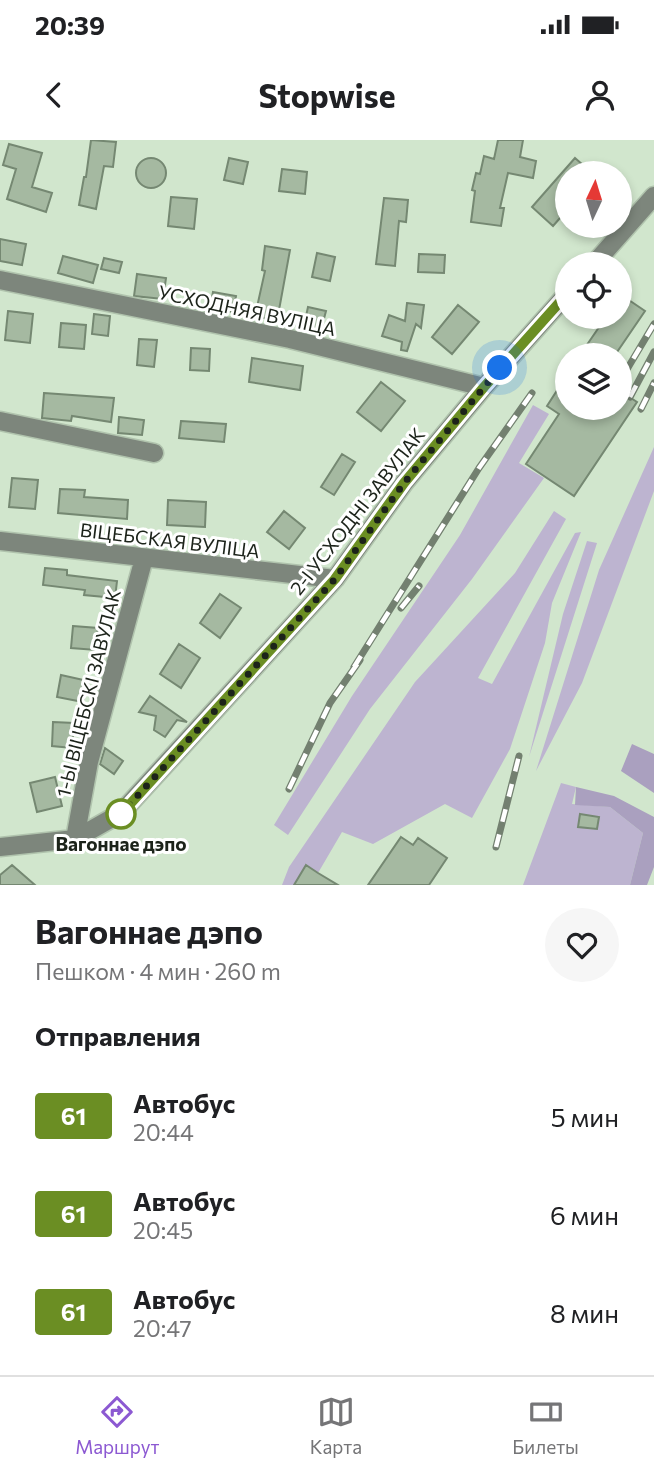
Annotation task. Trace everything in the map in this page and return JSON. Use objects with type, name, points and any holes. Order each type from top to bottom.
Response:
[{"type":"street","points":[[605,252],[654,196]]},
{"type":"street","name":"УСХОДНЯЯ ВУЛІЦА","points":[[0,280],[290,339],[484,387]]},
{"type":"street","name":"2-І УСХОДНІ ЗАВУЛАК","points":[[75,839],[121,814],[335,579],[404,483],[555,307]]},
{"type":"street","points":[[0,421],[154,453]]},
{"type":"street","name":"ВІЦЕБСКАЯ ВУЛІЦА","points":[[0,541],[335,579]]},
{"type":"street","name":"1-Ы ВІЦЕБСКІ ЗАВУЛАК","points":[[75,839],[89,762],[144,558]]},
{"type":"street","points":[[0,847],[75,839]]},
{"type":"shaded area","points":[[533,405],[549,414],[519,463],[544,478],[472,579],[370,709],[288,835],[274,825],[352,696],[460,535]]},
{"type":"shaded area","points":[[654,447],[654,491],[582,683],[536,771],[599,570]]},
{"type":"shaded area","points":[[554,511],[566,519],[478,678],[492,684],[575,533],[581,532],[552,603],[545,643],[510,749],[472,818],[445,804],[373,844],[342,832],[318,873],[306,865],[294,885],[282,885],[289,867],[415,682],[515,573]]},
{"type":"shaded area","points":[[587,541],[597,543],[529,757],[563,614]]},
{"type":"shaded area","points":[[632,744],[654,754],[654,793],[621,771]]},
{"type":"shaded area","points":[[561,783],[576,787],[572,804],[610,807],[643,833],[630,885],[523,885]]},
{"type":"shaded area","points":[[576,787],[614,796],[654,817],[654,867],[647,885],[630,885],[643,833],[610,807],[575,805]]},
{"type":"building","points":[[91,140],[116,142],[113,167],[104,166],[96,209],[79,205]]},
{"type":"building","points":[[498,140],[523,140],[520,157],[536,161],[533,178],[508,173],[500,208],[504,208],[501,226],[471,222],[475,191],[472,190],[476,173],[480,174],[484,156],[494,159]]},
{"type":"building","points":[[9,144],[42,153],[32,187],[52,193],[46,212],[7,199],[16,169],[3,165]]},
{"type":"building","points":[[151,158],[162,162],[166,173],[162,184],[151,188],[140,184],[136,173],[140,162]]},
{"type":"building","points":[[229,158],[248,162],[243,184],[224,180]]},
{"type":"building","points":[[282,169],[307,172],[305,194],[279,191]]},
{"type":"building","points":[[555,181],[553,226],[532,207]]},
{"type":"building","points":[[171,197],[197,199],[194,229],[168,226]]},
{"type":"building","points":[[384,198],[408,200],[406,222],[399,221],[395,266],[376,264]]},
{"type":"building","points":[[0,239],[26,244],[22,265],[0,261]]},
{"type":"building","points":[[265,246],[290,250],[277,321],[255,316],[265,271],[262,270]]},
{"type":"building","points":[[317,253],[335,257],[330,281],[312,277]]},
{"type":"building","points":[[419,254],[445,255],[444,273],[418,272]]},
{"type":"building","points":[[63,256],[98,265],[93,283],[58,273]]},
{"type":"building","points":[[104,258],[122,262],[119,273],[101,269]]},
{"type":"building","points":[[137,274],[166,278],[163,299],[134,296]]},
{"type":"building","points":[[213,292],[236,296],[233,312],[210,308]]},
{"type":"building","points":[[632,302],[645,311],[623,343],[588,343],[598,329],[632,329]]},
{"type":"building","points":[[407,303],[424,305],[421,328],[416,324],[407,351],[401,350],[402,342],[382,336],[389,315],[405,321]]},
{"type":"building","points":[[458,305],[479,322],[452,354],[432,337]]},
{"type":"building","points":[[308,307],[326,311],[320,334],[303,330]]},
{"type":"building","points":[[8,311],[33,314],[30,343],[5,340]]},
{"type":"building","points":[[94,314],[110,316],[108,336],[92,334]]},
{"type":"building","points":[[61,323],[86,325],[84,349],[59,347]]},
{"type":"building","points":[[139,339],[157,340],[154,367],[137,365]]},
{"type":"building","points":[[191,348],[210,349],[209,371],[190,370]]},
{"type":"building","points":[[252,358],[303,366],[300,390],[249,382]]},
{"type":"building","points":[[381,382],[405,401],[381,431],[357,412]]},
{"type":"building","points":[[44,393],[114,398],[111,422],[72,416],[71,421],[42,418]]},
{"type":"building","points":[[555,394],[555,411],[547,406]]},
{"type":"building","points":[[119,417],[144,420],[142,435],[118,433]]},
{"type":"building","points":[[555,420],[625,420],[574,496],[526,464]]},
{"type":"building","points":[[181,421],[226,424],[224,442],[179,438]]},
{"type":"building","points":[[342,454],[355,462],[334,495],[321,487]]},
{"type":"building","points":[[12,478],[38,480],[35,509],[9,507]]},
{"type":"building","points":[[60,489],[85,490],[84,497],[128,500],[127,519],[58,513]]},
{"type":"building","points":[[168,500],[206,502],[205,527],[167,525]]},
{"type":"building","points":[[284,511],[305,528],[289,549],[267,532]]},
{"type":"building","points":[[45,568],[67,570],[67,575],[117,581],[115,598],[84,595],[85,590],[43,585]]},
{"type":"building","points":[[220,594],[241,608],[220,638],[200,623]]},
{"type":"building","points":[[73,626],[98,628],[96,650],[71,648]]},
{"type":"building","points":[[179,644],[200,658],[181,688],[160,674]]},
{"type":"building","points":[[61,675],[88,681],[83,702],[57,697]]},
{"type":"building","points":[[150,696],[187,722],[177,720],[165,737],[154,730],[156,716],[139,712]]},
{"type":"building","points":[[53,722],[74,723],[72,748],[52,746]]},
{"type":"building","points":[[105,748],[123,761],[114,774],[100,764]]},
{"type":"building","points":[[55,777],[62,806],[37,812],[30,783]]},
{"type":"building","points":[[580,814],[599,817],[597,829],[578,827]]},
{"type":"building","points":[[401,837],[413,845],[418,838],[447,858],[429,885],[368,885]]},
{"type":"building","points":[[12,865],[35,885],[0,885],[0,875]]},
{"type":"building","points":[[306,865],[318,873],[338,885],[294,885]]},
{"type":"railway","points":[[632,361],[654,324]]},
{"type":"railway","points":[[632,393],[654,352]]},
{"type":"railway","points":[[641,409],[654,383]]},
{"type":"railway","points":[[354,667],[479,468],[532,393]]},
{"type":"railway","points":[[401,608],[419,586]]},
{"type":"railway","points":[[289,789],[330,703],[360,660]]},
{"type":"railway","points":[[496,847],[519,756]]},
{"type":"bus line","name":"61","points":[[121,814],[335,579],[404,483],[555,307]]},
{"type":"place","name":"Вагоннае дэпо","points":[[121,814]]},
{"type":"route","points":[[121,814],[335,579],[404,483],[500,368]]}]
